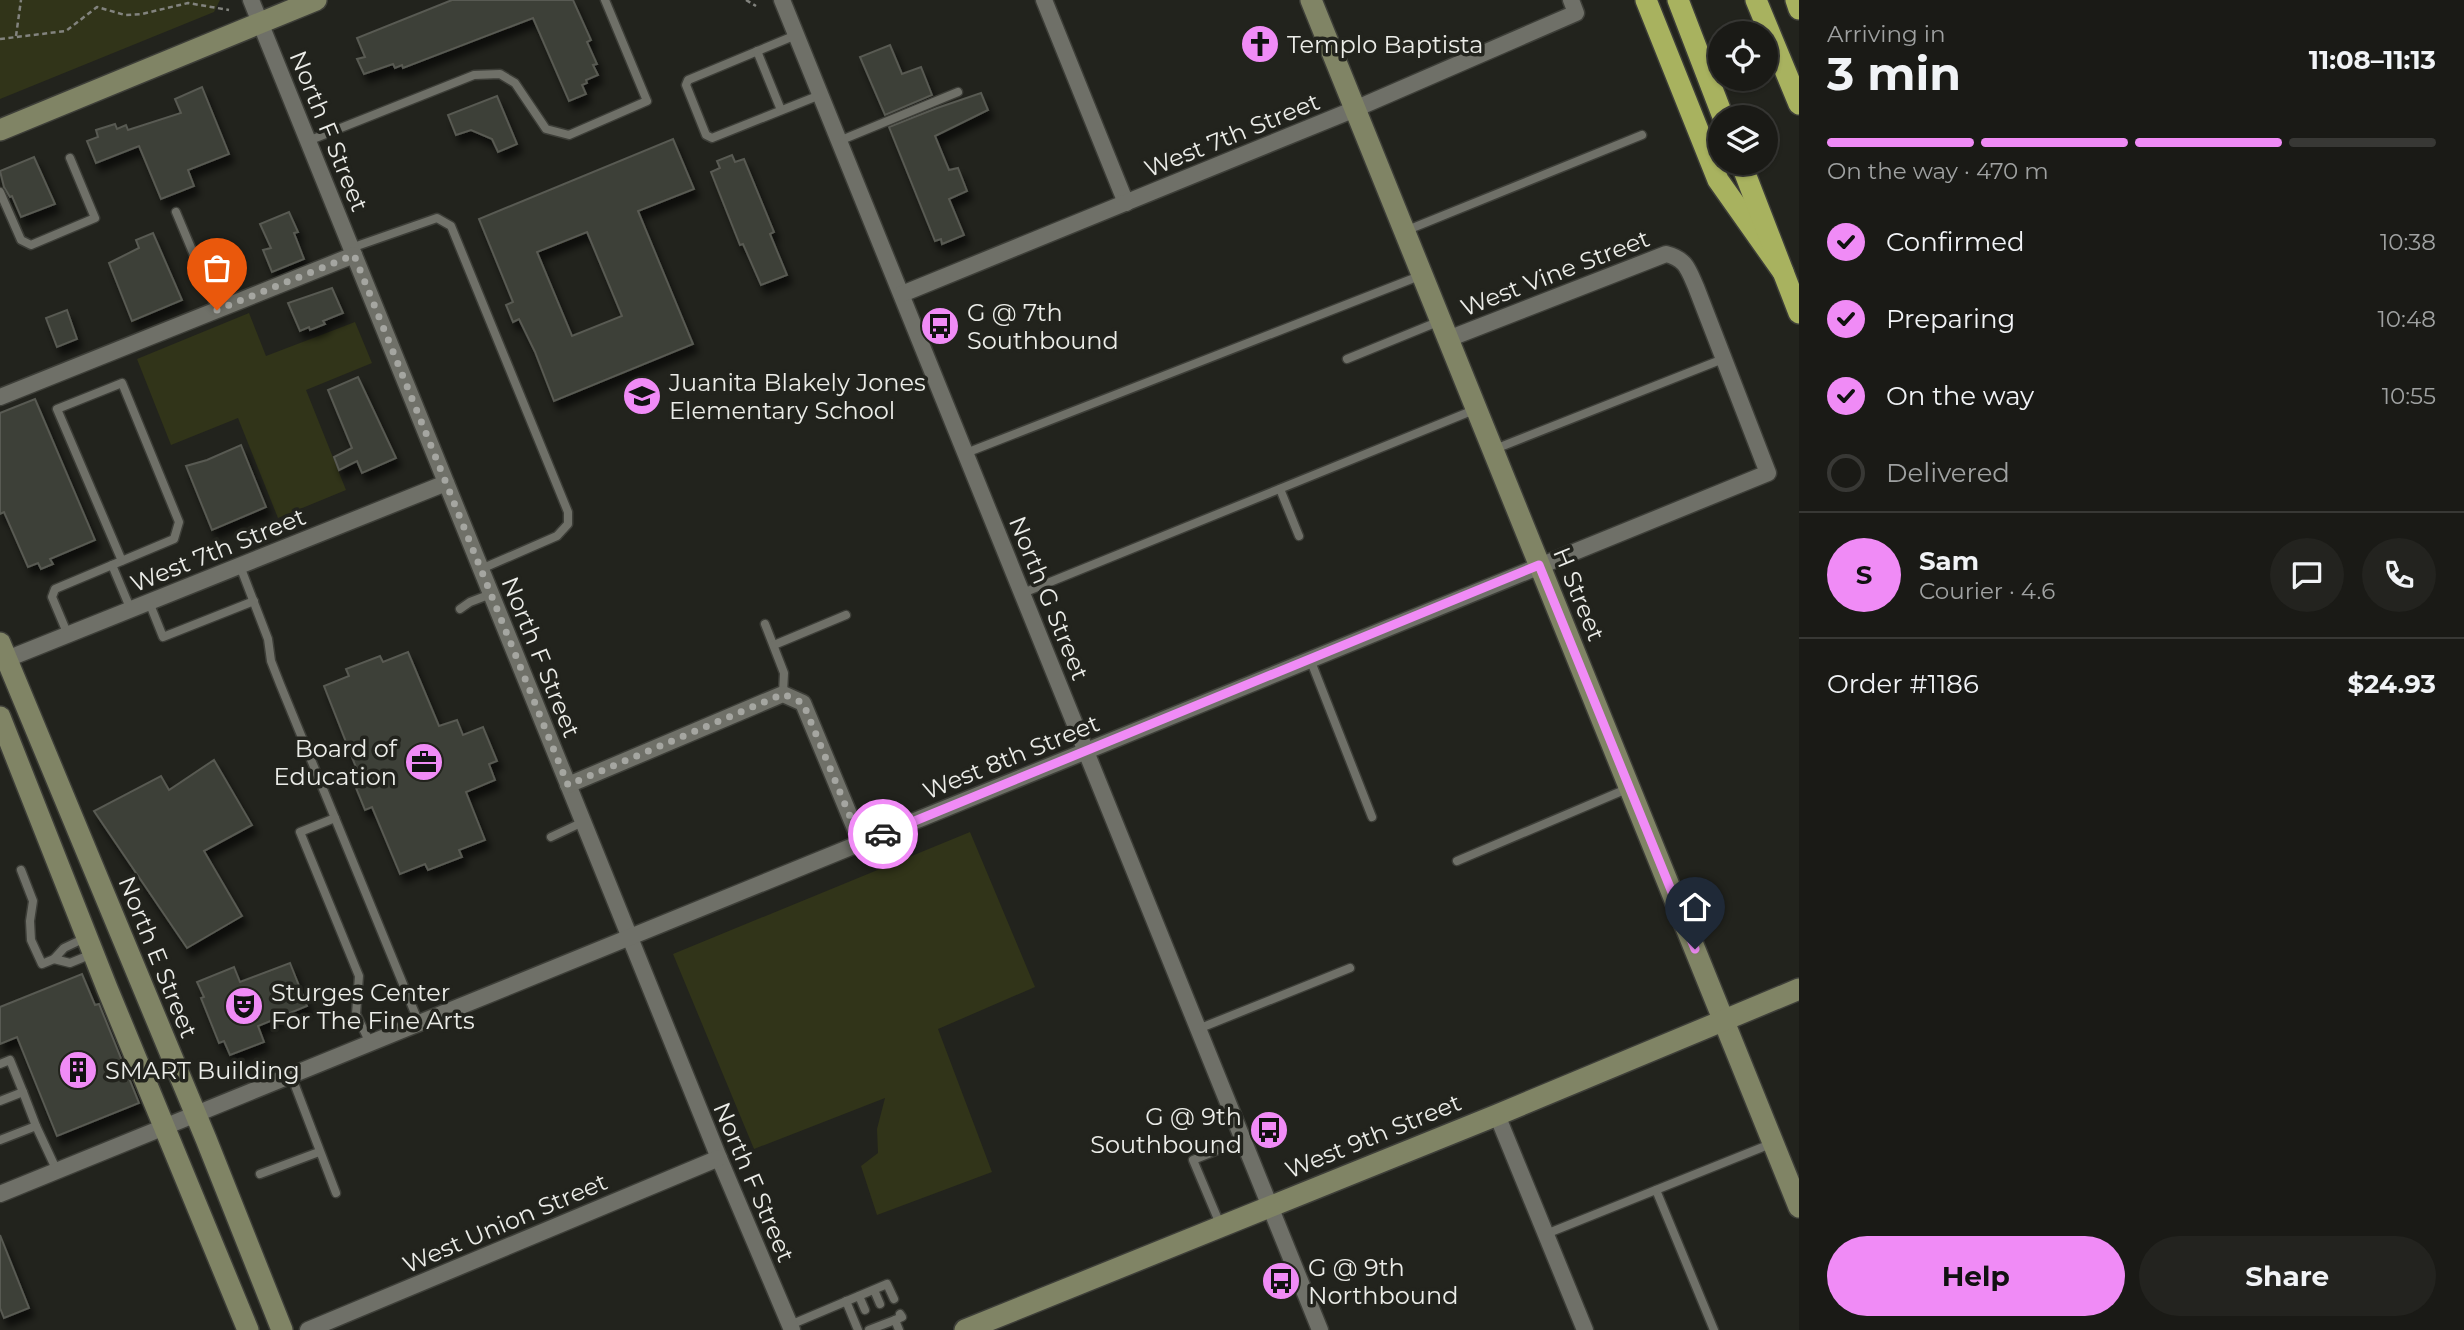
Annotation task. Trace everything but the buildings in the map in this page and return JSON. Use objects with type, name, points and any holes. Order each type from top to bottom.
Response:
[{"type":"highway","points":[[1646,0],[1718,180],[1783,272]]},
{"type":"highway","points":[[1678,0],[1718,105]]},
{"type":"highway","points":[[1756,0],[1799,104]]},
{"type":"highway","points":[[1796,0],[1799,9]]},
{"type":"highway","points":[[1746,175],[1799,313]]},
{"type":"street","name":"North F Street","points":[[251,0],[629,937],[791,1327]]},
{"type":"street","points":[[0,130],[316,0]]},
{"type":"street","name":"North G Street","points":[[782,0],[1320,1330]]},
{"type":"street","points":[[1044,0],[1126,203]]},
{"type":"street","name":"H Street","points":[[1311,0],[1799,1208]]},
{"type":"street","name":"West 7th Street","points":[[902,294],[1355,109],[1573,6]]},
{"type":"street","points":[[0,397],[217,310],[353,251]]},
{"type":"street","name":"West Vine Street","points":[[1444,330],[1666,254],[1680,257],[1689,270],[1723,359]]},
{"type":"street","name":"West 8th Street","points":[[0,1194],[1768,473],[1723,359]]},
{"type":"street","name":"West 7th Street","points":[[3,651],[68,635],[446,483]]},
{"type":"street","name":"North E Street","points":[[3,651],[282,1330]]},
{"type":"street","points":[[568,785],[783,694],[803,703],[861,843]]},
{"type":"street","points":[[0,717],[248,1330]]},
{"type":"street","name":"West 9th Street","points":[[965,1330],[1497,1115],[1799,989]]},
{"type":"street","points":[[1497,1115],[1585,1330]]},
{"type":"street","name":"West Union Street","points":[[308,1330],[719,1158]]},
{"type":"lane","points":[[308,141],[474,75],[500,74],[514,83],[545,129],[569,135],[646,102],[605,0]]},
{"type":"lane","points":[[796,35],[688,80],[685,85],[706,135],[712,138],[820,95]]},
{"type":"lane","points":[[757,51],[781,110]]},
{"type":"lane","points":[[839,141],[958,92]]},
{"type":"lane","points":[[1404,231],[1642,135]]},
{"type":"lane","points":[[0,192],[21,240],[31,245],[95,218],[70,158]]},
{"type":"lane","points":[[176,212],[217,310]]},
{"type":"lane","points":[[353,251],[437,218],[451,226],[568,512],[568,523],[557,536],[481,569]]},
{"type":"lane","points":[[967,453],[1422,275]]},
{"type":"lane","points":[[1346,359],[1444,330]]},
{"type":"lane","points":[[1493,450],[1723,359]]},
{"type":"lane","points":[[68,635],[52,597],[55,589],[122,561],[174,539],[179,522],[122,383],[57,409],[122,561]]},
{"type":"lane","points":[[1023,593],[1476,410]]},
{"type":"lane","points":[[1280,489],[1299,536]]},
{"type":"lane","points":[[112,565],[131,610]]},
{"type":"lane","points":[[240,566],[268,639],[271,661],[419,1023]]},
{"type":"lane","points":[[460,609],[491,594]]},
{"type":"lane","points":[[149,602],[163,637],[254,601]]},
{"type":"lane","points":[[774,645],[846,615]]},
{"type":"lane","points":[[765,624],[784,673],[783,694]]},
{"type":"lane","points":[[1310,659],[1372,817]]},
{"type":"lane","points":[[1457,861],[1629,788]]},
{"type":"lane","points":[[335,818],[300,832],[359,976],[356,1014],[370,1043]]},
{"type":"lane","points":[[551,837],[583,822]]},
{"type":"lane","points":[[22,870],[33,901],[31,940],[41,964],[54,959],[64,948],[91,945]]},
{"type":"lane","points":[[54,959],[70,963],[91,945]]},
{"type":"lane","points":[[1198,1029],[1350,968]]},
{"type":"lane","points":[[0,1064],[10,1060],[57,1171]]},
{"type":"lane","points":[[291,1075],[336,1193]]},
{"type":"lane","points":[[0,1101],[23,1091]]},
{"type":"lane","points":[[0,1140],[36,1126]]},
{"type":"lane","points":[[1220,1226],[1193,1160],[1243,1140]]},
{"type":"lane","points":[[1546,1234],[1773,1143]]},
{"type":"lane","points":[[260,1174],[320,1152]]},
{"type":"lane","points":[[1657,1190],[1714,1330]]},
{"type":"lane","points":[[791,1327],[887,1284],[894,1299]]},
{"type":"lane","points":[[874,1290],[880,1304]]},
{"type":"lane","points":[[859,1296],[864,1310]]},
{"type":"lane","points":[[846,1301],[859,1330]]},
{"type":"lane","points":[[870,1328],[892,1319],[899,1330]]},
{"type":"path","points":[[16,36],[21,0]]},
{"type":"path","points":[[746,0],[757,6]]},
{"type":"path","points":[[0,38],[65,31],[97,7],[125,15],[142,14],[188,3],[229,10]]},
{"type":"green space","points":[[0,0],[220,0],[214,12],[0,99]]},
{"type":"green space","points":[[249,313],[266,356],[355,322],[372,363],[306,390],[346,490],[278,518],[238,418],[171,445],[137,359]]},
{"type":"green space","points":[[970,832],[1035,987],[938,1029],[992,1172],[877,1215],[861,1166],[878,1153],[877,1129],[885,1098],[754,1149],[673,954]]},
{"type":"way so far","points":[[217,310],[354,255],[568,785],[783,694],[803,703],[861,843],[883,834]]},
{"type":"place","name":"Templo Baptista","points":[[1260,44]]},
{"type":"place","name":"G @ 7th Southbound","points":[[940,326]]},
{"type":"place","name":"Juanita Blakely Jones Elementary School","points":[[642,396]]},
{"type":"place","name":"Board of Education","points":[[424,762]]},
{"type":"place","name":"Sturges Center For The Fine Arts","points":[[244,1006]]},
{"type":"place","name":"SMART Building","points":[[78,1070]]},
{"type":"place","name":"G @ 9th Southbound","points":[[1269,1130]]},
{"type":"place","name":"G @ 9th Northbound","points":[[1281,1281]]},
{"type":"route","points":[[883,834],[1539,565],[1695,949]]}]
